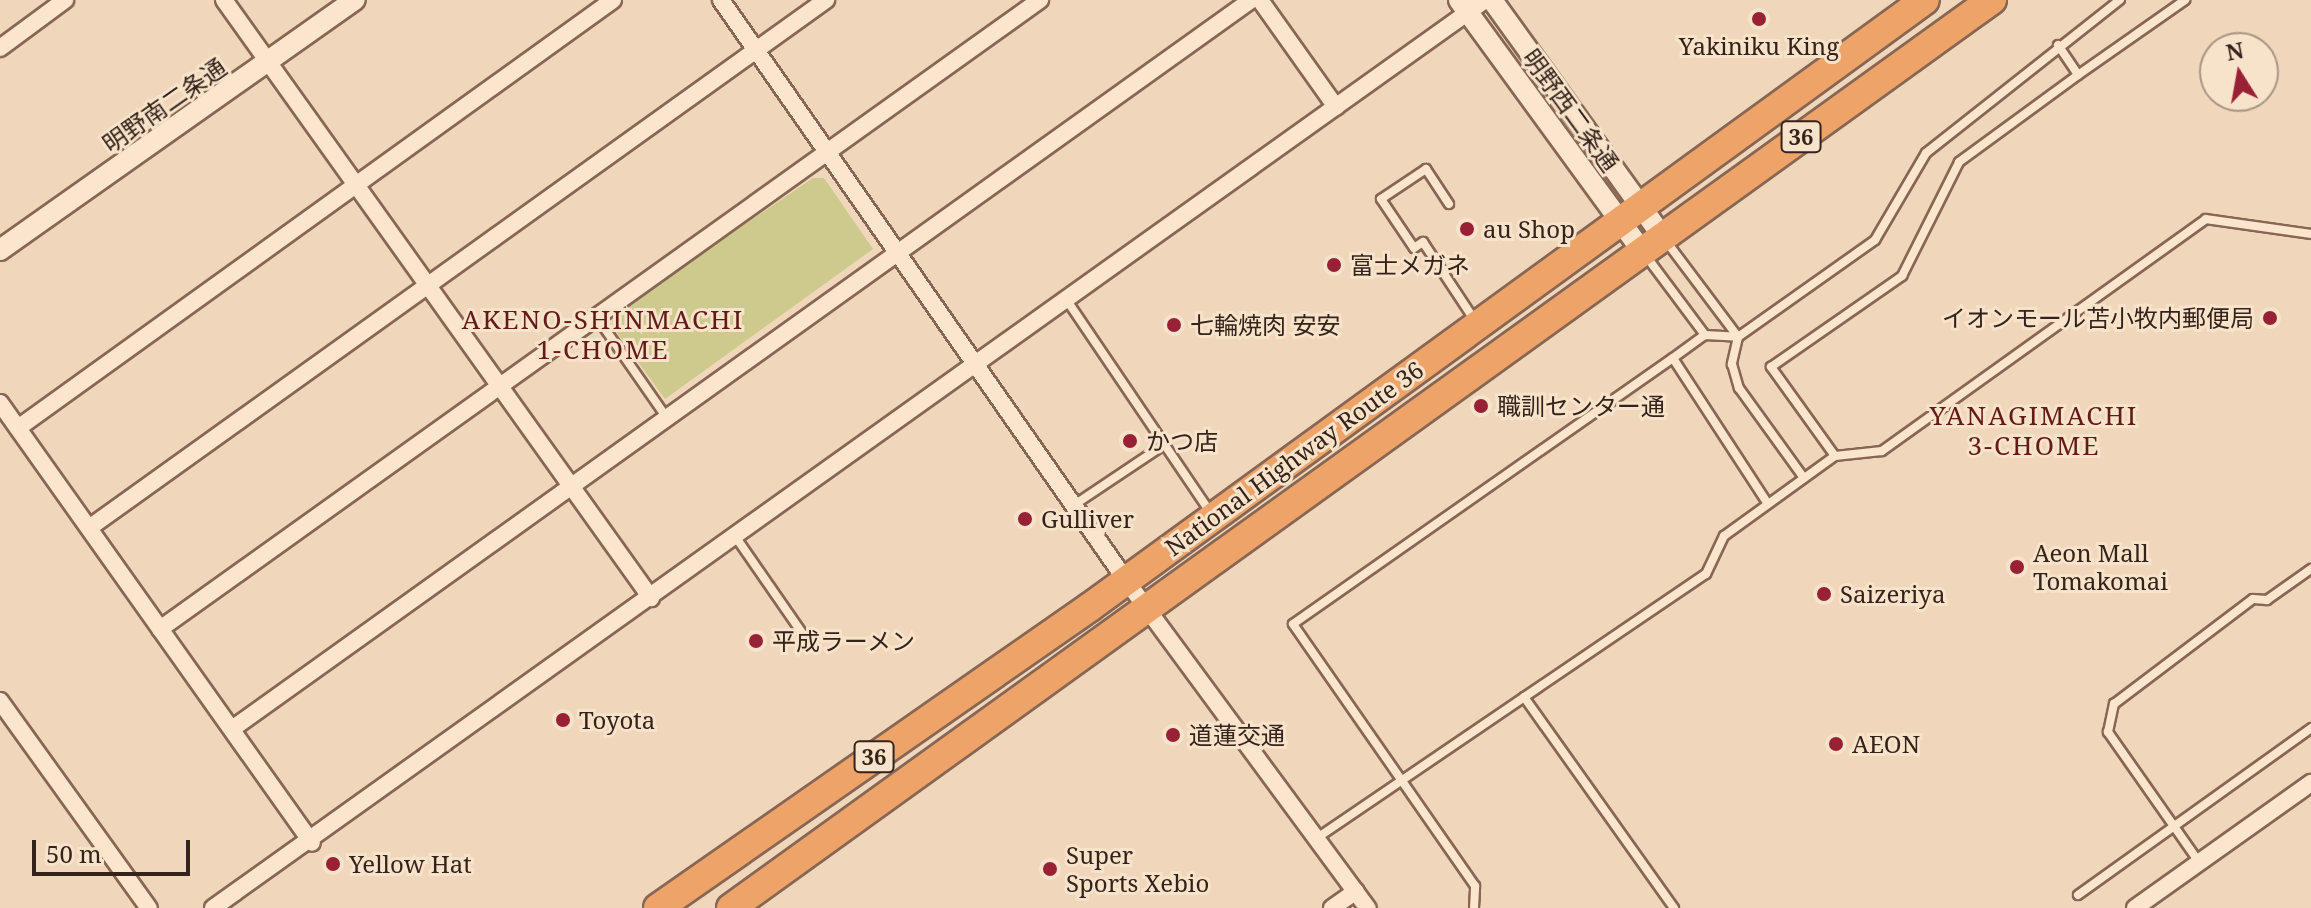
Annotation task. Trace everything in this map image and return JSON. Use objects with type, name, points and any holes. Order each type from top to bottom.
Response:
[{"type":"highway","name":"National Highway Route 36","points":[[658,908],[1214,517],[1925,0]]},
{"type":"highway","name":"National Highway Route 36","points":[[731,908],[1148,604],[1992,0]]},
{"type":"street","points":[[0,48],[65,0]]},
{"type":"street","points":[[224,0],[574,485],[651,598]]},
{"type":"street","name":"明野南二条通","points":[[0,250],[355,0]]},
{"type":"street","points":[[18,428],[355,180],[613,0]]},
{"type":"street","points":[[721,0],[1125,579],[1148,604],[1368,908]]},
{"type":"street","points":[[89,528],[826,0]]},
{"type":"street","points":[[160,629],[1040,0]]},
{"type":"street","points":[[232,729],[1251,0]]},
{"type":"street","points":[[1260,0],[1336,107]]},
{"type":"street","name":"明野西二条通","points":[[1492,0],[1652,243]]},
{"type":"street","points":[[213,908],[312,843],[974,362],[1336,107],[1470,4]]},
{"type":"street","name":"明野西二条通","points":[[1470,4],[1631,213]]},
{"type":"street","points":[[0,403],[312,843]]},
{"type":"street","points":[[0,701],[149,908]]},
{"type":"street","points":[[2135,908],[2311,783]]},
{"type":"street","points":[[1332,908],[1356,891]]},
{"type":"lane","points":[[1474,908],[1475,886],[1293,624],[1705,335],[1738,337],[1875,240],[1926,153],[2058,45],[2120,0]]},
{"type":"lane","points":[[1835,456],[1771,367],[1902,276],[1959,162],[2185,0]]},
{"type":"lane","points":[[2058,45],[2078,75]]},
{"type":"lane","points":[[1449,204],[1426,169],[1381,199],[1414,248],[1423,242],[1478,325]]},
{"type":"lane","points":[[1317,838],[1706,574],[1724,536],[1835,456],[1882,451],[2206,219],[2311,234]]},
{"type":"lane","points":[[1652,243],[1705,335]]},
{"type":"lane","points":[[1652,243],[1738,337]]},
{"type":"lane","points":[[1065,297],[1214,517]]},
{"type":"lane","points":[[596,316],[667,418]]},
{"type":"lane","points":[[1738,337],[1732,364],[1739,388],[1804,478]]},
{"type":"lane","points":[[1673,358],[1768,504]]},
{"type":"lane","points":[[1074,505],[1165,444]]},
{"type":"lane","points":[[735,536],[805,637]]},
{"type":"lane","points":[[2199,862],[2108,732],[2114,704],[2253,599],[2267,600],[2311,569]]},
{"type":"lane","points":[[1524,697],[1674,908]]},
{"type":"lane","points":[[2078,895],[2311,728]]},
{"type":"shaded area","points":[[813,178],[824,178],[873,249],[665,399],[612,326],[613,314]]},
{"type":"place","name":"Yakiniku King","points":[[1759,19]]},
{"type":"place","name":"au Shop","points":[[1467,229]]},
{"type":"place","name":"富士メガネ","points":[[1334,265]]},
{"type":"place","name":"イオンモール苫小牧内郵便局","points":[[2270,318]]},
{"type":"place","name":"七輪焼肉 安安","points":[[1174,325]]},
{"type":"place","name":"職訓センター通","points":[[1481,406]]},
{"type":"place","name":"かつ店","points":[[1130,441]]},
{"type":"place","name":"Gulliver","points":[[1025,519]]},
{"type":"place","name":"Aeon Mall Tomakomai","points":[[2017,567]]},
{"type":"place","name":"Saizeriya","points":[[1824,594]]},
{"type":"place","name":"平成ラーメン","points":[[756,641]]},
{"type":"place","name":"Toyota","points":[[563,720]]},
{"type":"place","name":"道蓮交通","points":[[1173,735]]},
{"type":"place","name":"AEON","points":[[1836,744]]},
{"type":"place","name":"Yellow Hat","points":[[333,864]]},
{"type":"place","name":"Super Sports Xebio","points":[[1050,869]]},
{"type":"district","name":"AKENO-SHINMACHI 1-CHOME","points":[[603,335]]},
{"type":"district","name":"YANAGIMACHI 3-CHOME","points":[[2034,431]]}]
